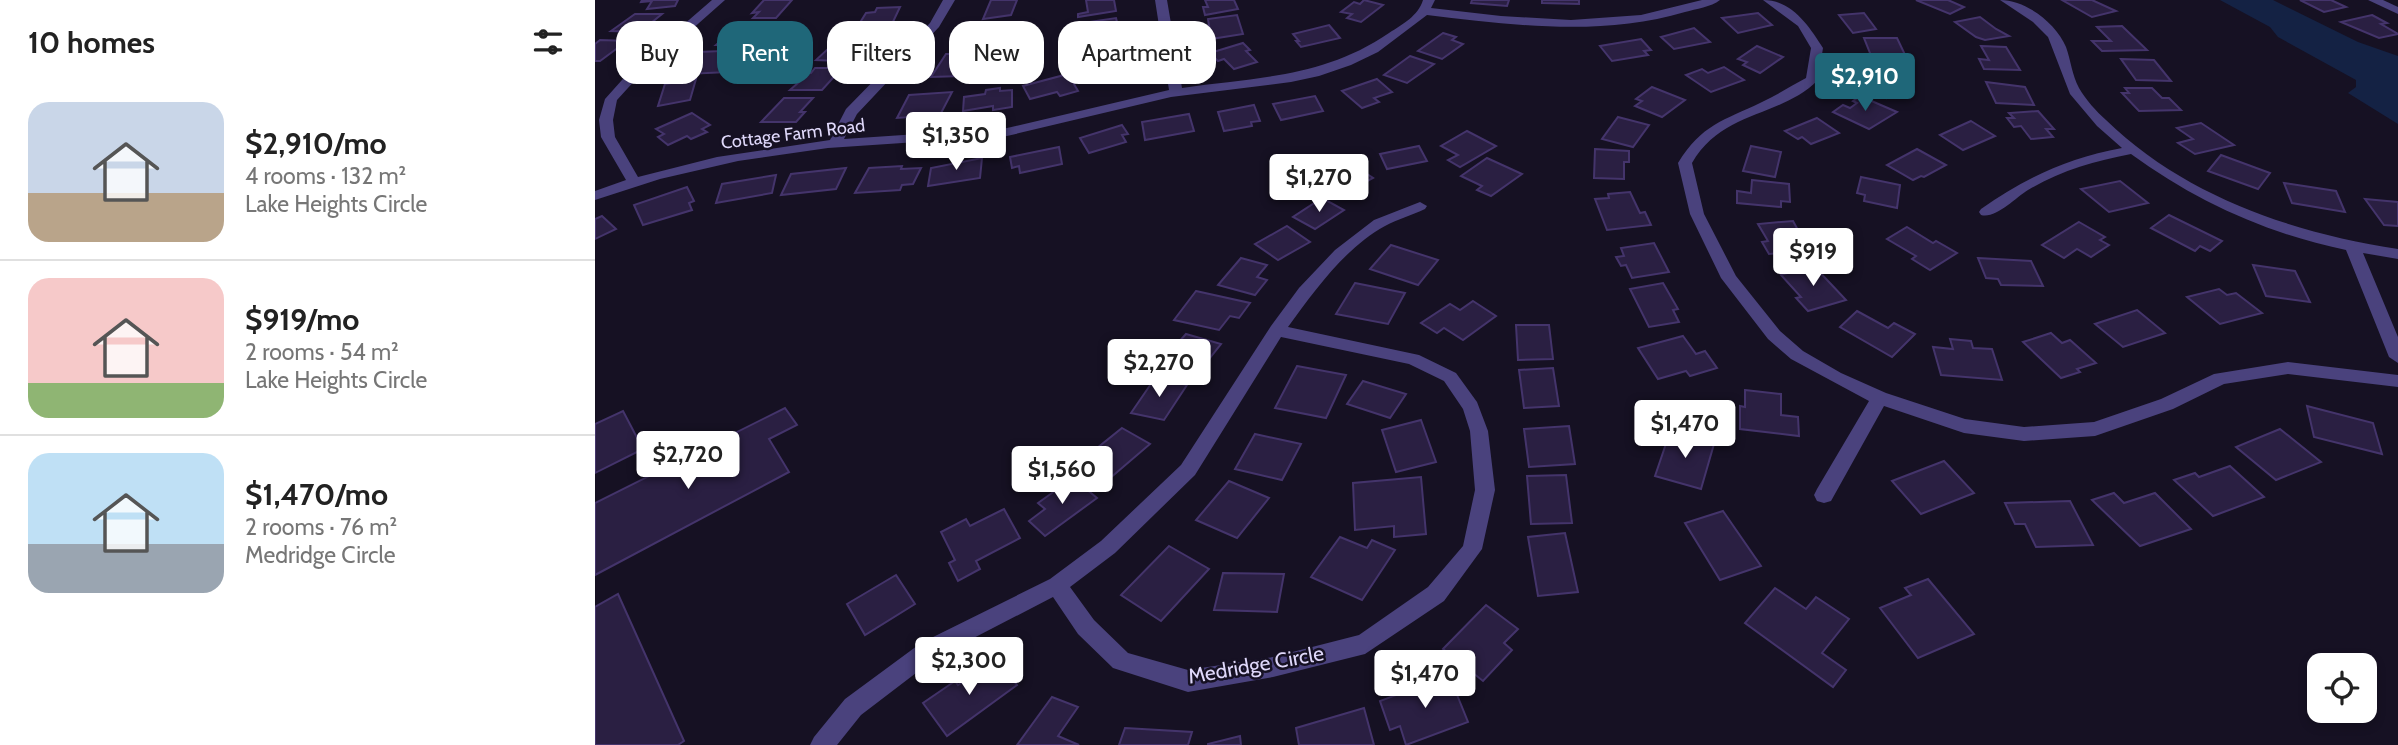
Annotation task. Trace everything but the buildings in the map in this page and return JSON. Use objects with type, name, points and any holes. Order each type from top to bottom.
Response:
[{"type":"street","points":[[634,181],[608,136],[605,120],[611,99],[634,74],[719,0]]},
{"type":"street","points":[[835,144],[851,112],[935,25],[949,0]]},
{"type":"street","points":[[1161,0],[1175,92]]},
{"type":"street","points":[[1427,6],[1540,23],[1589,25],[1678,12],[1714,0]]},
{"type":"street","points":[[1769,0],[1803,24],[1817,48],[1812,80],[1761,108],[1715,125],[1697,142],[1685,163],[1697,214],[1729,278],[1774,335],[1797,355],[1880,398],[1964,426],[2024,434],[2095,429],[2167,404],[2220,378],[2288,368],[2398,381]]},
{"type":"street","points":[[2006,0],[2028,13],[2053,34],[2062,52],[2069,81],[2084,104],[2132,150],[2194,190],[2269,225],[2353,248],[2398,254]]},
{"type":"street","points":[[2374,0],[2398,11]]},
{"type":"street","name":"Cottage Farm Road","points":[[595,195],[634,181],[724,160],[835,144],[945,139],[1010,132],[1125,101],[1175,92],[1287,80],[1330,70],[1378,49],[1427,6]]},
{"type":"street","points":[[1986,212],[2045,173],[2077,161],[2132,150]]},
{"type":"street","points":[[822,745],[853,707],[929,650],[1057,585],[1108,547],[1188,470],[1277,330],[1305,292],[1340,253],[1379,223],[1420,206]]},
{"type":"street","points":[[2353,248],[2398,357]]},
{"type":"street","name":"Medridge Circle","points":[[1057,585],[1086,627],[1121,661],[1188,681],[1273,667],[1365,644],[1436,594],[1472,549],[1485,490],[1479,431],[1471,407],[1450,377],[1413,359],[1277,330]]},
{"type":"street","points":[[1825,495],[1880,398]]},
{"type":"water","points":[[2220,0],[2273,0],[2358,42],[2398,56],[2398,124],[2348,93],[2356,87],[2356,80],[2278,37],[2270,27]]}]
